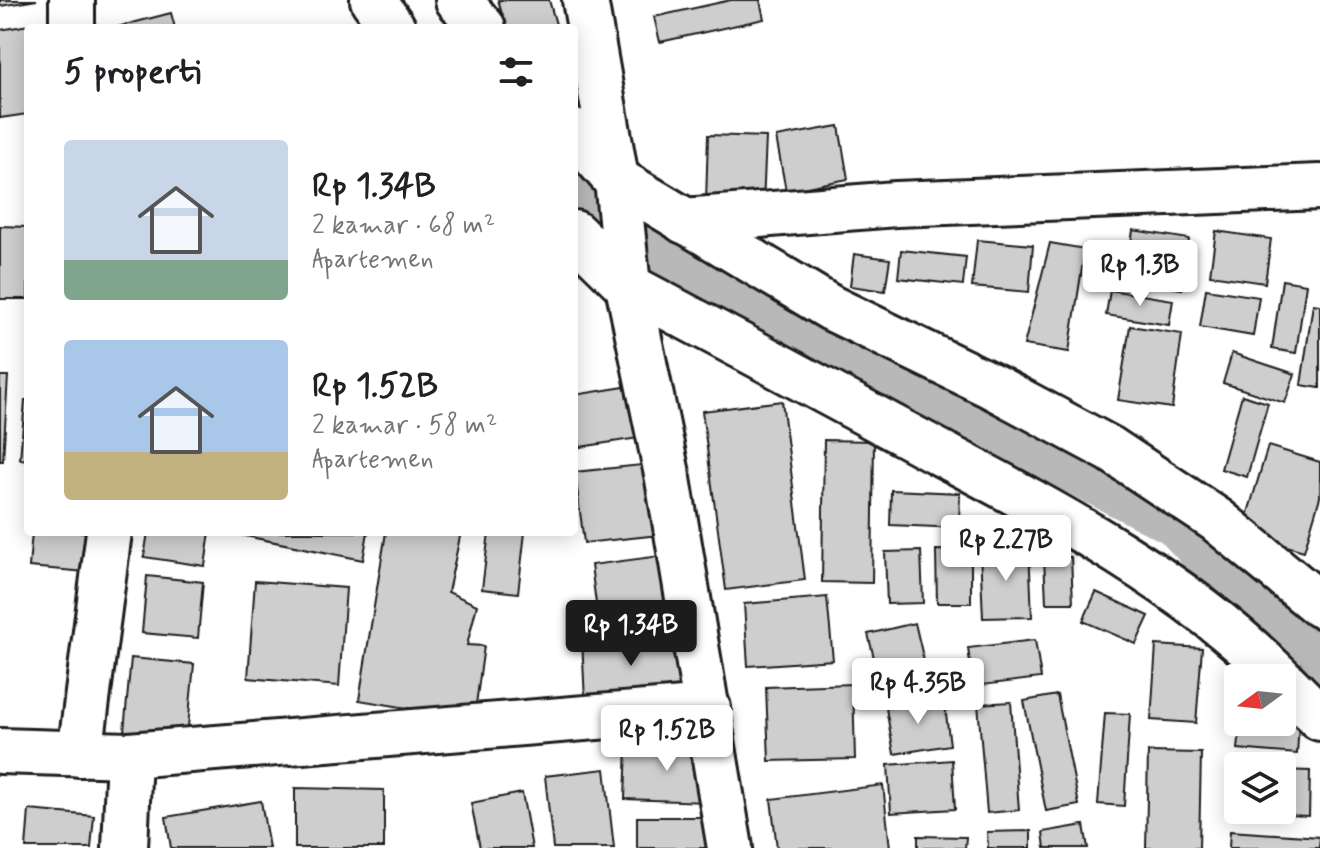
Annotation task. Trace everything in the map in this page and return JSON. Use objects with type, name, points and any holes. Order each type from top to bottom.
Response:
[{"type":"street","points":[[72,0],[72,24]]},
{"type":"street","points":[[373,0],[390,24]]},
{"type":"street","points":[[458,0],[479,24]]},
{"type":"street","points":[[585,0],[628,276],[668,479],[730,848]]},
{"type":"street","points":[[578,137],[616,184],[831,308],[992,386],[1110,449],[1217,520],[1320,605]]},
{"type":"street","points":[[684,221],[896,204],[1320,187]]},
{"type":"street","points":[[578,236],[628,276],[1035,503],[1175,591],[1266,664]]},
{"type":"street","points":[[80,754],[108,536]]},
{"type":"street","points":[[1296,694],[1320,718]]},
{"type":"street","points":[[0,751],[129,755],[708,708]]},
{"type":"street","points":[[125,848],[129,755]]},
{"type":"building","points":[[0,0],[37,0],[0,6]]},
{"type":"building","points":[[498,0],[549,0],[556,24],[505,24]]},
{"type":"building","points":[[731,0],[760,0],[764,19],[660,42],[654,17]]},
{"type":"building","points":[[171,13],[174,24],[128,24]]},
{"type":"building","points":[[24,26],[24,115],[0,118],[0,30]]},
{"type":"building","points":[[839,126],[848,179],[786,191],[776,137]]},
{"type":"building","points":[[708,135],[766,137],[763,205],[706,202]]},
{"type":"building","points":[[0,226],[24,227],[24,299],[0,299]]},
{"type":"building","points":[[1133,230],[1189,239],[1182,289],[1126,280]]},
{"type":"building","points":[[1216,231],[1271,239],[1265,283],[1210,275]]},
{"type":"building","points":[[977,240],[1033,245],[1029,292],[972,287]]},
{"type":"building","points":[[1050,243],[1085,249],[1069,352],[1024,345]]},
{"type":"building","points":[[901,250],[966,257],[963,285],[898,278]]},
{"type":"building","points":[[854,254],[890,259],[885,291],[850,286]]},
{"type":"building","points":[[1282,280],[1306,284],[1296,353],[1272,349]]},
{"type":"building","points":[[1206,289],[1259,297],[1253,336],[1200,327]]},
{"type":"building","points":[[1110,290],[1173,300],[1169,325],[1106,315]]},
{"type":"building","points":[[1313,304],[1320,305],[1320,388],[1301,385]]},
{"type":"building","points":[[1130,326],[1182,334],[1172,408],[1118,400]]},
{"type":"building","points":[[1232,353],[1295,374],[1285,403],[1223,383]]},
{"type":"building","points":[[0,376],[8,376],[3,461],[0,461]]},
{"type":"building","points":[[637,385],[645,437],[580,447],[578,394]]},
{"type":"building","points":[[1242,395],[1268,403],[1247,477],[1221,469]]},
{"type":"building","points":[[782,401],[805,580],[726,590],[702,411]]},
{"type":"building","points":[[24,412],[24,460],[20,459]]},
{"type":"building","points":[[824,440],[874,441],[872,583],[822,582]]},
{"type":"building","points":[[1268,446],[1320,462],[1320,497],[1304,551],[1242,533]]},
{"type":"building","points":[[651,464],[659,535],[584,543],[578,472]]},
{"type":"building","points":[[891,490],[960,493],[959,528],[890,525]]},
{"type":"building","points":[[32,536],[90,536],[86,572],[29,567]]},
{"type":"building","points":[[147,536],[209,536],[205,566],[144,557]]},
{"type":"building","points":[[246,536],[367,536],[363,560]]},
{"type":"building","points":[[385,536],[460,536],[448,592],[477,605],[467,645],[484,646],[474,719],[359,700]]},
{"type":"building","points":[[489,536],[525,536],[518,593],[482,589]]},
{"type":"building","points":[[1029,548],[1032,617],[983,618],[980,550]]},
{"type":"building","points":[[936,550],[971,551],[971,603],[937,603]]},
{"type":"building","points":[[921,551],[923,603],[887,604],[885,552]]},
{"type":"building","points":[[660,556],[667,609],[598,619],[591,565]]},
{"type":"building","points":[[1044,557],[1071,557],[1073,603],[1046,603]]},
{"type":"building","points":[[147,576],[203,582],[198,638],[142,633]]},
{"type":"building","points":[[255,581],[346,588],[339,686],[248,678]]},
{"type":"building","points":[[1096,592],[1149,616],[1136,644],[1083,621]]},
{"type":"building","points":[[827,597],[833,660],[748,666],[744,604]]},
{"type":"building","points":[[915,623],[929,682],[883,694],[868,634]]},
{"type":"building","points":[[677,634],[680,699],[585,702],[582,638]]},
{"type":"building","points":[[1035,640],[1041,678],[973,686],[968,648]]},
{"type":"building","points":[[1156,645],[1202,648],[1196,723],[1151,720]]},
{"type":"building","points":[[131,658],[194,664],[187,737],[124,731]]},
{"type":"building","points":[[853,684],[855,759],[769,761],[766,687]]},
{"type":"building","points":[[1057,695],[1079,805],[1046,811],[1024,701]]},
{"type":"building","points":[[944,699],[950,745],[894,754],[886,708]]},
{"type":"building","points":[[1011,702],[1019,810],[987,813],[978,704]]},
{"type":"building","points":[[1296,707],[1300,707],[1297,754],[1238,749],[1239,736],[1296,736]]},
{"type":"building","points":[[1105,713],[1130,714],[1124,806],[1098,804]]},
{"type":"building","points":[[627,745],[708,747],[707,802],[625,799]]},
{"type":"building","points":[[1148,752],[1201,753],[1199,848],[1146,848]]},
{"type":"building","points":[[952,760],[955,809],[891,813],[888,765]]},
{"type":"building","points":[[605,769],[614,848],[553,848],[545,776]]},
{"type":"building","points":[[1296,770],[1310,771],[1309,816],[1296,815]]},
{"type":"building","points":[[883,785],[890,848],[777,848],[771,799]]},
{"type":"building","points":[[295,788],[384,790],[384,848],[295,848]]},
{"type":"building","points":[[522,793],[532,848],[480,848],[471,803]]},
{"type":"building","points":[[261,801],[269,848],[171,848],[166,817]]},
{"type":"building","points":[[29,810],[94,816],[91,848],[26,848]]},
{"type":"building","points":[[637,817],[707,817],[707,848],[637,848]]},
{"type":"building","points":[[1084,825],[1088,848],[1045,848],[1043,832]]},
{"type":"building","points":[[1031,831],[1031,848],[988,848],[987,832]]},
{"type":"building","points":[[1230,831],[1320,837],[1319,848],[1229,848]]},
{"type":"building","points":[[918,836],[966,837],[965,848],[918,848]]},
{"type":"waterway","points":[[578,192],[615,228],[1179,518],[1320,671]]}]
